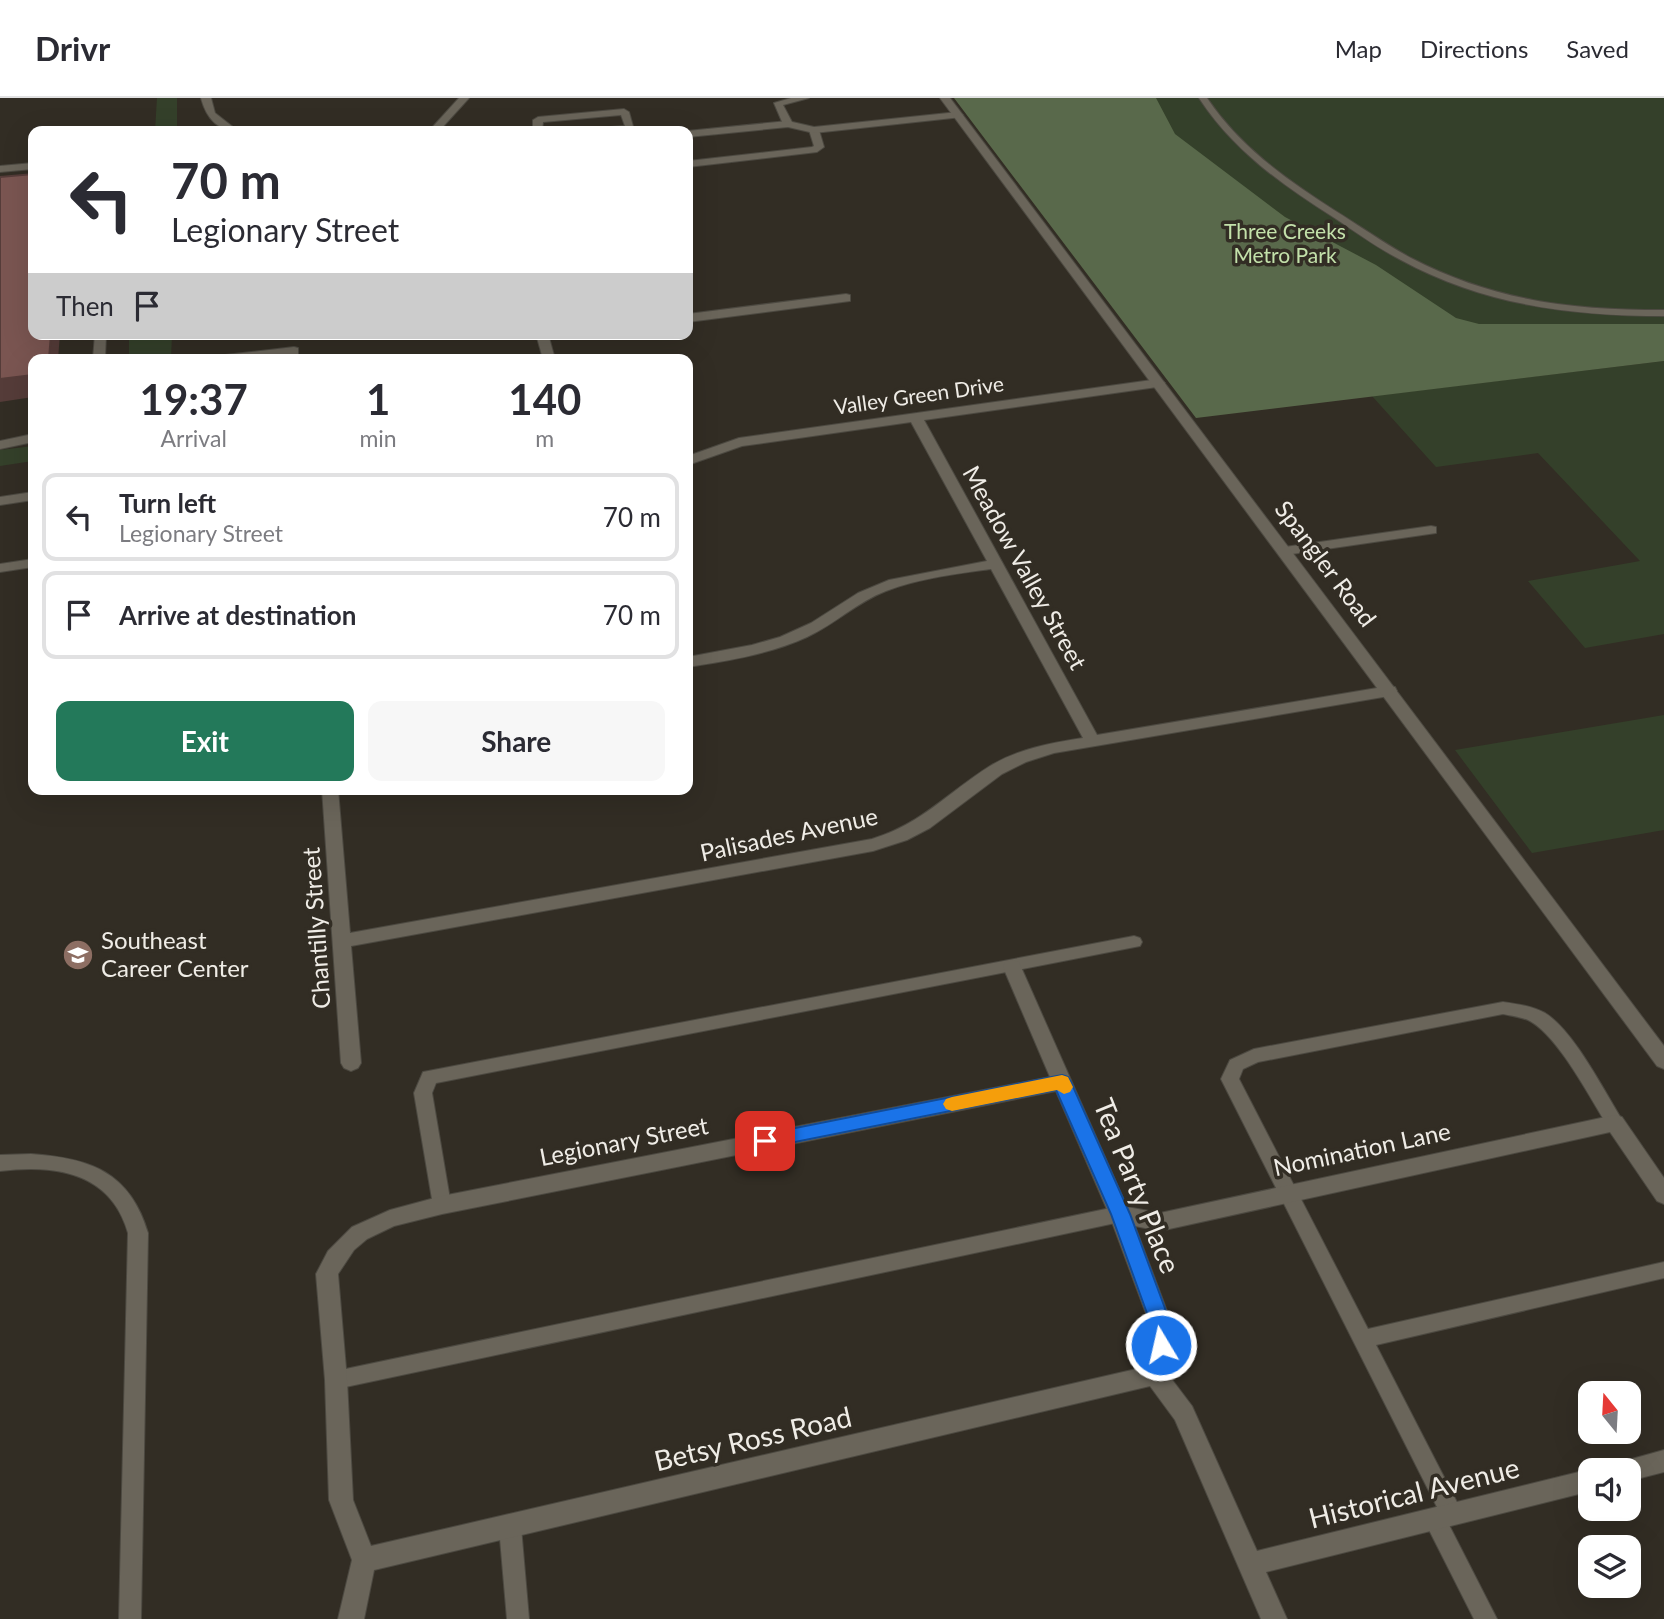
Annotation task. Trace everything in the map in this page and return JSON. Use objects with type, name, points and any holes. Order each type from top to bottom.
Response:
[{"type":"street","points":[[206,98],[210,114],[226,126]]},
{"type":"street","points":[[439,126],[464,98]]},
{"type":"street","name":"Spangler Road","points":[[945,98],[1664,1061]]},
{"type":"street","points":[[693,134],[788,124],[814,130],[958,115]]},
{"type":"street","points":[[693,317],[846,298]]},
{"type":"street","name":"Valley Green Drive","points":[[693,459],[739,442],[1159,383]]},
{"type":"street","name":"Meadow Valley Street","points":[[916,418],[1092,740]]},
{"type":"street","points":[[693,661],[756,649],[792,637],[815,627],[863,595],[898,581],[995,564]]},
{"type":"street","name":"Palisades Avenue","points":[[343,941],[873,845],[901,836],[924,824],[996,770],[1020,758],[1052,748],[1389,691]]},
{"type":"street","name":"Chantilly Street","points":[[331,795],[351,1063]]},
{"type":"street","name":"Tea Party Place","points":[[1012,967],[1120,1214],[1159,1319],[1161,1345],[1155,1375]]},
{"type":"street","name":"Legionary Street","points":[[336,1380],[327,1275],[333,1259],[346,1242],[363,1229],[393,1216],[1062,1082]]},
{"type":"street","points":[[1615,1123],[1664,1195]]},
{"type":"street","name":"Nomination Lane","points":[[1120,1214],[1160,1222],[1615,1123]]},
{"type":"street","points":[[1155,1375],[1184,1413],[1274,1619]]},
{"type":"street","name":"Betsy Ross Road","points":[[365,1560],[1155,1375]]},
{"type":"street","points":[[336,1380],[341,1500],[365,1560],[351,1619]]},
{"type":"street","points":[[1641,1467],[1664,1461]]},
{"type":"street","name":"Historical Avenue","points":[[1251,1564],[1578,1483]]},
{"type":"lane","points":[[788,124],[778,103],[805,98]]},
{"type":"lane","points":[[1203,98],[1211,113],[1256,159],[1311,200],[1406,260],[1471,287],[1535,305],[1600,313],[1664,313]]},
{"type":"lane","points":[[538,126],[538,120],[624,112],[630,126]]},
{"type":"lane","points":[[693,163],[814,150],[819,147],[814,130]]},
{"type":"lane","points":[[0,169],[28,166]]},
{"type":"lane","points":[[0,445],[28,439]]},
{"type":"lane","points":[[0,501],[28,497]]},
{"type":"lane","points":[[1285,551],[1431,530]]},
{"type":"lane","points":[[0,568],[28,565]]},
{"type":"lane","points":[[442,1205],[423,1094],[429,1077],[1134,942]]},
{"type":"lane","points":[[1486,1619],[1444,1517],[1361,1340],[1230,1079],[1236,1065],[1254,1056],[1503,1008],[1523,1011],[1543,1021],[1558,1038],[1615,1123]]},
{"type":"lane","points":[[0,1163],[24,1159],[58,1164],[103,1179],[121,1195],[132,1213],[138,1233],[130,1619]]},
{"type":"lane","points":[[336,1380],[1120,1214]]},
{"type":"lane","points":[[1361,1340],[1664,1270]]},
{"type":"lane","points":[[510,1527],[518,1619]]},
{"type":"green space","points":[[157,98],[177,98],[177,126],[155,126]]},
{"type":"green space","points":[[954,98],[1156,98],[1175,134],[1285,217],[1376,265],[1456,318],[1479,324],[1664,324],[1664,361],[1196,418]]},
{"type":"green space","name":"Three Creeks Metro Park","points":[[975,98],[1664,98],[1664,354],[1222,396]]},
{"type":"green space","points":[[129,340],[172,340],[171,354],[129,354]]},
{"type":"green space","points":[[1664,361],[1664,634],[1585,648],[1528,581],[1640,561],[1538,453],[1436,467],[1372,396]]},
{"type":"green space","points":[[28,447],[28,462],[0,466],[0,450]]},
{"type":"green space","points":[[1664,715],[1664,830],[1532,853],[1455,750]]},
{"type":"building","points":[[28,174],[28,340],[51,340],[49,354],[28,354],[28,376],[0,379],[0,177]]},
{"type":"slow traffic","points":[[952,1104],[1062,1082],[1064,1087]]},
{"type":"place","name":"Southeast Career Center","points":[[78,955]]},
{"type":"route","points":[[765,1141],[1062,1082],[1120,1214],[1159,1319],[1161,1345]]}]
